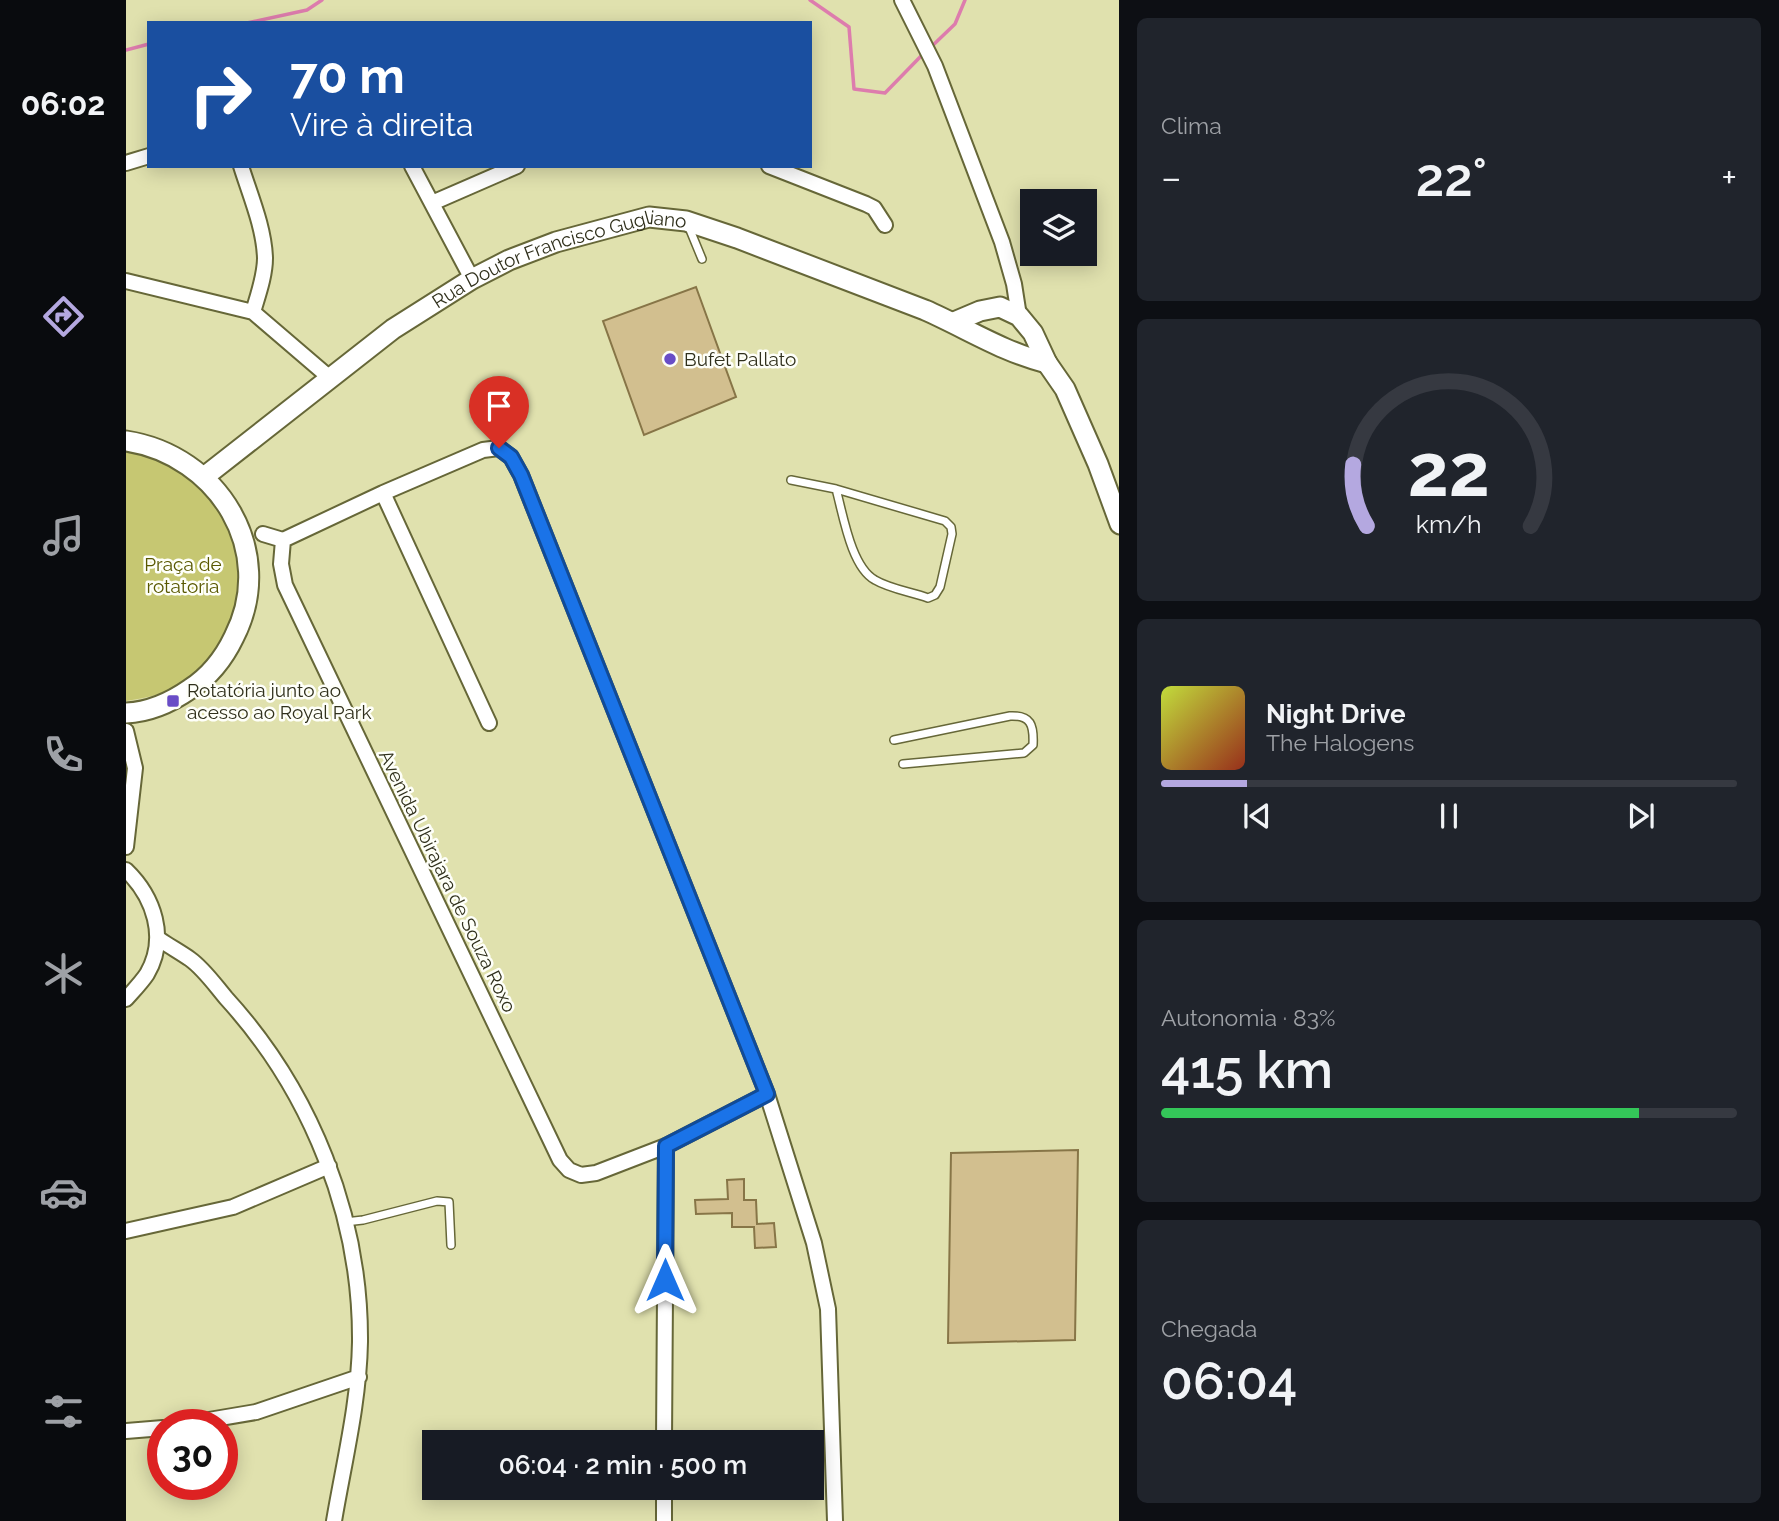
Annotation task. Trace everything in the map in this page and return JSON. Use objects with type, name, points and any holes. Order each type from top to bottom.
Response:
[{"type":"main road","name":"Rua Doutor Francisco Gugliano","points":[[204,477],[393,329],[472,279],[509,260],[556,242],[649,217],[686,221],[762,247],[954,322],[1003,349],[1047,363]]},
{"type":"main road","points":[[954,322],[980,311],[1000,307],[1019,316],[1033,333],[1047,363],[1065,389],[1116,502],[1119,524]]},
{"type":"main road","points":[[126,441],[147,444],[178,457],[204,477],[223,497],[237,522],[247,555],[248,590],[241,624],[225,655],[202,681],[173,701],[141,712],[126,713]]},
{"type":"street","points":[[902,0],[935,66],[1002,242],[1014,284],[1019,316]]},
{"type":"street","points":[[126,163],[147,157]]},
{"type":"street","points":[[242,168],[260,230],[265,259],[261,287],[253,312]]},
{"type":"street","points":[[413,168],[472,279]]},
{"type":"street","points":[[432,203],[512,168]]},
{"type":"street","points":[[774,168],[874,208],[885,225]]},
{"type":"street","points":[[126,281],[253,312],[330,379]]},
{"type":"street","points":[[263,534],[283,540],[483,450],[499,448],[511,457],[526,488],[767,1094],[814,1243],[828,1309],[835,1521]]},
{"type":"street","points":[[383,493],[489,723]]},
{"type":"street","name":"Avenida Ubirajara de Souza Roxo","points":[[283,540],[281,564],[285,585],[560,1160],[569,1170],[582,1175],[596,1173],[666,1146]]},
{"type":"street","points":[[126,731],[135,768],[126,847]]},
{"type":"street","points":[[126,870],[139,883],[154,912],[159,939],[148,972],[126,999]]},
{"type":"street","points":[[159,939],[193,960],[250,1024],[302,1103],[329,1166],[345,1222],[358,1298],[359,1377],[334,1521]]},
{"type":"street","points":[[664,1430],[666,1146],[767,1094]]},
{"type":"street","points":[[126,1231],[233,1207],[329,1166]]},
{"type":"street","points":[[238,1415],[256,1412],[359,1377]]},
{"type":"street","points":[[126,1431],[147,1429]]},
{"type":"street","points":[[664,1500],[664,1521]]},
{"type":"lane","points":[[686,221],[702,259]]},
{"type":"lane","points":[[791,480],[836,489],[945,521],[951,527],[952,534],[936,595],[928,598],[875,580],[864,571],[855,554],[836,489]]},
{"type":"lane","points":[[894,740],[1010,716],[1021,715],[1029,720],[1032,727],[1033,745],[1024,753],[903,764]]},
{"type":"lane","points":[[345,1222],[437,1201],[449,1202],[451,1245]]},
{"type":"green space","name":"Praça de rotatoria","points":[[126,452],[159,459],[187,475],[211,497],[228,523],[238,553],[240,585],[234,617],[219,647],[202,667],[187,680],[168,690],[126,701]]},
{"type":"building","name":"Bufet Pallato","points":[[696,287],[736,397],[644,435],[603,321]]},
{"type":"building","points":[[1078,1150],[1075,1340],[948,1343],[951,1153]]},
{"type":"building","points":[[744,1179],[744,1200],[756,1200],[757,1224],[774,1223],[776,1247],[755,1248],[754,1227],[732,1227],[732,1213],[696,1214],[695,1200],[728,1199],[727,1180]]},
{"type":"waterway","points":[[256,21],[307,10],[322,0]]},
{"type":"waterway","points":[[810,0],[849,27],[854,89],[885,93],[924,53]]},
{"type":"waterway","points":[[930,48],[955,24],[965,0]]},
{"type":"waterway","points":[[126,50],[147,45]]},
{"type":"place","name":"Bufet Pallato","points":[[670,359]]},
{"type":"place","name":"Rotatória junto ao acesso ao Royal Park","points":[[173,701]]},
{"type":"route","points":[[499,448],[511,457],[521,475],[767,1094],[666,1146],[665,1280]]}]
